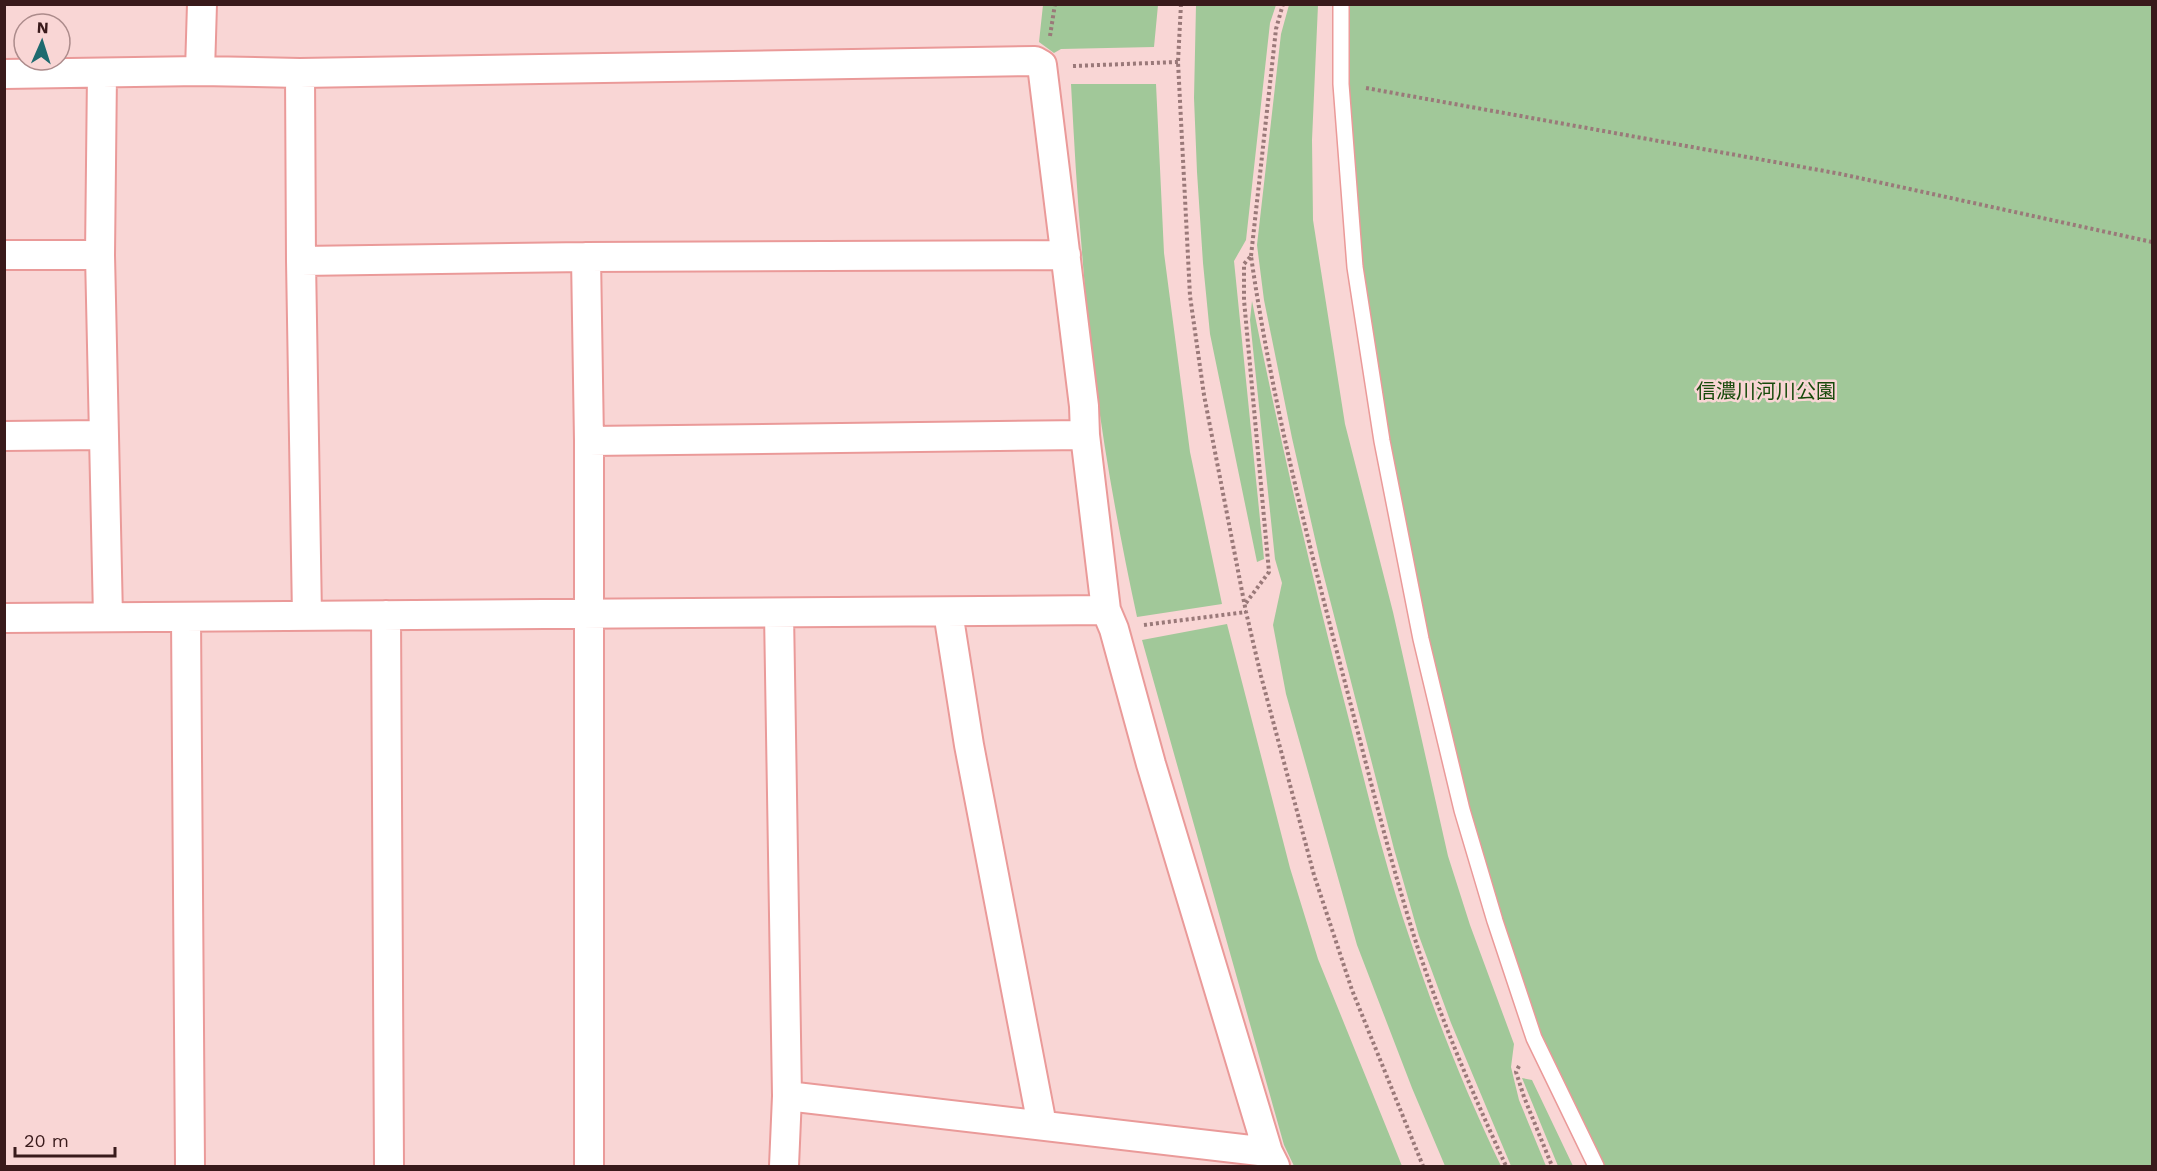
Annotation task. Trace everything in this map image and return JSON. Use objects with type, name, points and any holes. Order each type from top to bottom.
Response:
[{"type":"street","points":[[200,71],[202,4]]},
{"type":"street","points":[[4,74],[200,71],[300,73],[1035,61],[1042,65],[1084,406],[1085,435],[1110,620],[1151,764],[1271,1159],[1042,1125],[787,1096]]},
{"type":"street","points":[[300,73],[307,616]]},
{"type":"street","points":[[102,74],[100,255],[108,617]]},
{"type":"street","points":[[4,255],[100,255]]},
{"type":"street","points":[[301,261],[1066,255]]},
{"type":"street","points":[[586,258],[589,441],[589,1167]]},
{"type":"street","points":[[4,436],[103,435]]},
{"type":"street","points":[[589,441],[1085,435]]},
{"type":"street","points":[[4,618],[948,612],[1110,620]]},
{"type":"street","points":[[948,612],[969,745],[1042,1125]]},
{"type":"street","points":[[779,613],[787,1096],[784,1167]]},
{"type":"street","points":[[386,615],[389,1167]]},
{"type":"street","points":[[186,617],[190,1167]]},
{"type":"lane","points":[[1341,4],[1341,84],[1355,267],[1382,441],[1421,639],[1462,810],[1495,921],[1534,1038],[1596,1167]]},
{"type":"path","points":[[1181,4],[1178,62],[1190,296],[1204,395],[1246,612],[1314,875],[1352,990],[1424,1167]]},
{"type":"path","points":[[1283,4],[1276,29],[1251,256],[1257,297],[1291,466],[1390,855],[1415,939],[1448,1030],[1506,1167]]},
{"type":"path","points":[[1067,66],[1178,62]]},
{"type":"path","points":[[1341,84],[1841,174],[2152,242]]},
{"type":"path","points":[[1246,603],[1269,572],[1244,300],[1244,264],[1251,256]]},
{"type":"path","points":[[1110,620],[1246,612]]},
{"type":"path","points":[[1534,1038],[1516,1072],[1552,1167]]},
{"type":"green space","points":[[1043,5],[1158,5],[1154,47],[1061,49],[1054,53],[1039,42]]},
{"type":"green space","points":[[1196,5],[1276,5],[1270,23],[1246,240],[1234,261],[1264,559],[1257,562],[1210,334],[1197,172],[1194,98]]},
{"type":"green space","points":[[1289,5],[1318,5],[1312,140],[1313,220],[1345,424],[1393,612],[1448,856],[1470,925],[1514,1044],[1511,1067],[1519,1100],[1546,1166],[1511,1166],[1451,1023],[1419,936],[1394,849],[1321,565],[1292,438],[1264,300],[1257,245],[1281,34]]},
{"type":"green space","name":"信濃川河川公園","points":[[1341,5],[2152,5],[2152,1166],[1596,1166],[1534,1038],[1462,810],[1355,267]]},
{"type":"green space","points":[[1071,84],[1156,84],[1164,253],[1190,452],[1222,604],[1137,617],[1111,481],[1091,344]]},
{"type":"green space","points":[[1252,301],[1309,561],[1384,856],[1410,939],[1441,1025],[1463,1082],[1501,1166],[1445,1166],[1412,1088],[1357,945],[1286,694],[1273,625],[1282,583],[1275,559],[1250,320]]},
{"type":"green space","points":[[1227,624],[1290,868],[1318,959],[1402,1166],[1294,1166],[1284,1145],[1142,640]]},
{"type":"green space","points":[[1522,1078],[1532,1080],[1573,1166],[1558,1166]]}]
